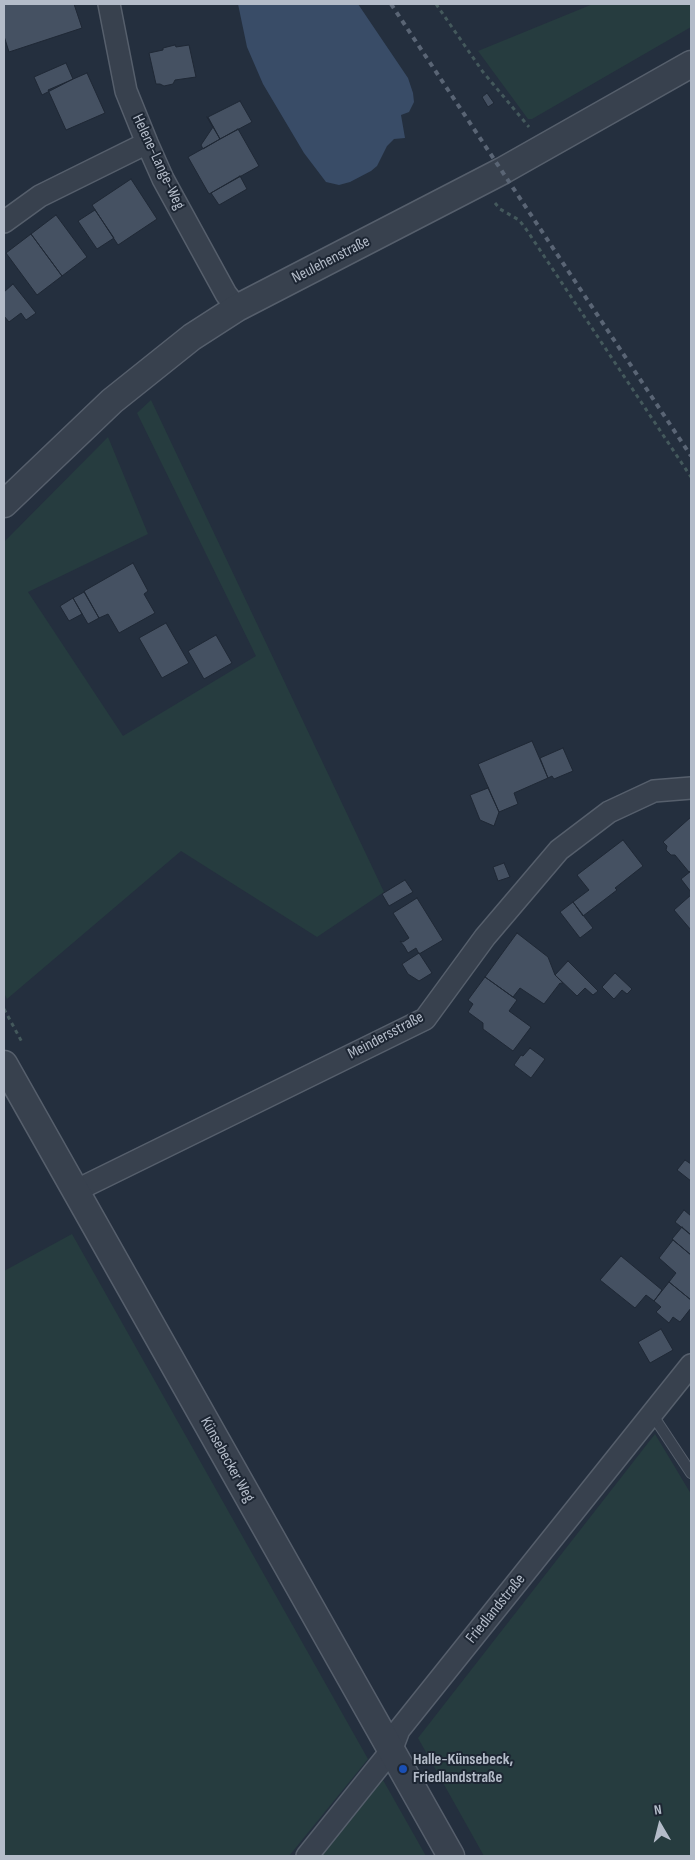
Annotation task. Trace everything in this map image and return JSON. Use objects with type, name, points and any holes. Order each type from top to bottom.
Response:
[{"type":"street","name":"Helene-Lange-Weg","points":[[109,4],[126,91],[146,143],[221,285],[237,308]]},
{"type":"street","name":"Neulehenstraße","points":[[4,504],[112,401],[192,338],[237,308],[544,148],[691,64]]},
{"type":"street","points":[[4,222],[40,196],[146,143]]},
{"type":"street","name":"Meindersstraße","points":[[75,1191],[425,1019],[485,937],[559,850],[609,812],[654,791],[691,788]]},
{"type":"street","name":"Künsebecker Weg","points":[[4,1064],[451,1856]]},
{"type":"street","name":"Friedlandstraße","points":[[307,1856],[391,1751],[399,1730],[691,1365]]},
{"type":"lane","points":[[652,1414],[691,1473]]},
{"type":"path","points":[[436,4],[483,72],[528,125],[544,148]]},
{"type":"path","points":[[480,182],[500,209],[519,220],[526,229],[691,477]]},
{"type":"green space","points":[[593,4],[691,4],[691,27],[532,119],[528,119],[478,51]]},
{"type":"green space","points":[[151,400],[384,892],[317,937],[181,851],[7,999],[4,993],[4,542],[108,437],[148,534],[28,592],[123,736],[256,656],[137,413]]},
{"type":"green space","points":[[72,1234],[368,1759],[289,1856],[4,1856],[4,1271]]},
{"type":"green space","points":[[655,1434],[691,1494],[691,1856],[484,1856],[418,1738]]},
{"type":"green space","points":[[383,1780],[426,1856],[320,1856]]},
{"type":"water","points":[[238,4],[358,4],[408,78],[414,102],[409,112],[401,115],[405,138],[394,139],[387,146],[377,166],[371,171],[350,182],[339,185],[326,182],[304,153],[263,84],[247,47]]},
{"type":"building","points":[[4,4],[74,4],[82,28],[9,52],[4,36]]},
{"type":"building","points":[[175,45],[176,47],[189,45],[196,77],[175,80],[173,84],[164,86],[156,84],[149,53]]},
{"type":"building","points":[[66,63],[73,79],[42,95],[34,77]]},
{"type":"building","points":[[87,73],[105,113],[66,130],[48,90]]},
{"type":"building","points":[[487,93],[494,103],[488,107],[482,97]]},
{"type":"building","points":[[240,101],[252,122],[220,139],[208,117]]},
{"type":"building","points":[[213,127],[220,139],[203,149],[201,145]]},
{"type":"building","points":[[238,129],[259,166],[209,194],[188,157]]},
{"type":"building","points":[[240,176],[247,189],[219,205],[211,193]]},
{"type":"building","points":[[131,179],[157,219],[118,245],[92,205]]},
{"type":"building","points":[[95,210],[114,238],[97,249],[78,221]]},
{"type":"building","points":[[56,215],[87,257],[62,276],[31,234]]},
{"type":"building","points":[[31,234],[62,276],[37,295],[6,253]]},
{"type":"building","points":[[13,284],[36,313],[26,320],[21,313],[9,322],[4,316],[4,292]]},
{"type":"building","points":[[133,563],[148,591],[144,594],[155,613],[119,633],[108,614],[99,618],[84,591]]},
{"type":"building","points":[[84,592],[99,618],[88,624],[73,598]]},
{"type":"building","points":[[73,598],[82,614],[69,621],[60,606]]},
{"type":"building","points":[[166,623],[189,663],[162,678],[139,638]]},
{"type":"building","points":[[216,635],[232,663],[204,679],[188,651]]},
{"type":"building","points":[[532,741],[548,778],[514,793],[518,804],[499,812],[478,764]]},
{"type":"building","points":[[563,748],[573,771],[554,779],[552,776],[548,778],[540,758]]},
{"type":"building","points":[[488,788],[499,812],[494,826],[480,820],[470,795]]},
{"type":"building","points":[[691,817],[691,871],[689,872],[675,855],[671,855],[666,850],[667,846],[663,842]]},
{"type":"building","points":[[623,840],[643,866],[615,888],[617,890],[583,916],[573,902],[589,890],[577,875]]},
{"type":"building","points":[[504,863],[510,877],[498,881],[493,867]]},
{"type":"building","points":[[691,871],[691,892],[681,879]]},
{"type":"building","points":[[405,880],[413,892],[389,906],[382,894]]},
{"type":"building","points":[[691,895],[691,930],[674,910]]},
{"type":"building","points":[[417,898],[443,940],[419,954],[416,948],[408,953],[400,941],[403,942],[409,938],[393,913]]},
{"type":"building","points":[[573,902],[593,928],[580,938],[560,912]]},
{"type":"building","points":[[517,933],[548,957],[555,975],[562,982],[544,1004],[520,988],[513,997],[485,977]]},
{"type":"building","points":[[419,953],[432,973],[419,981],[408,974],[402,964]]},
{"type":"building","points":[[568,961],[598,991],[593,995],[585,988],[577,996],[555,975]]},
{"type":"building","points":[[615,973],[632,989],[627,994],[622,990],[614,999],[602,987]]},
{"type":"building","points":[[485,977],[517,1000],[509,1011],[531,1027],[513,1051],[483,1029],[483,1023],[468,1012],[473,1004],[468,1000]]},
{"type":"building","points":[[530,1048],[545,1059],[531,1078],[514,1065],[521,1055],[523,1056]]},
{"type":"building","points":[[685,1160],[691,1164],[691,1181],[677,1170]]},
{"type":"building","points":[[684,1210],[691,1216],[691,1235],[675,1222]]},
{"type":"building","points":[[682,1227],[691,1235],[691,1255],[672,1239]]},
{"type":"building","points":[[673,1240],[691,1255],[691,1300],[669,1282],[676,1273],[659,1258]]},
{"type":"building","points":[[621,1256],[662,1290],[654,1301],[646,1295],[635,1308],[600,1280]]},
{"type":"building","points":[[669,1282],[691,1300],[691,1308],[680,1322],[673,1317],[669,1323],[656,1312],[661,1307],[654,1301]]},
{"type":"building","points":[[661,1329],[673,1350],[650,1363],[638,1342]]},
{"type":"railway","points":[[391,4],[691,456]]},
{"type":"place","name":"Halle-Künsebeck, Friedlandstraße","points":[[403,1769]]}]
